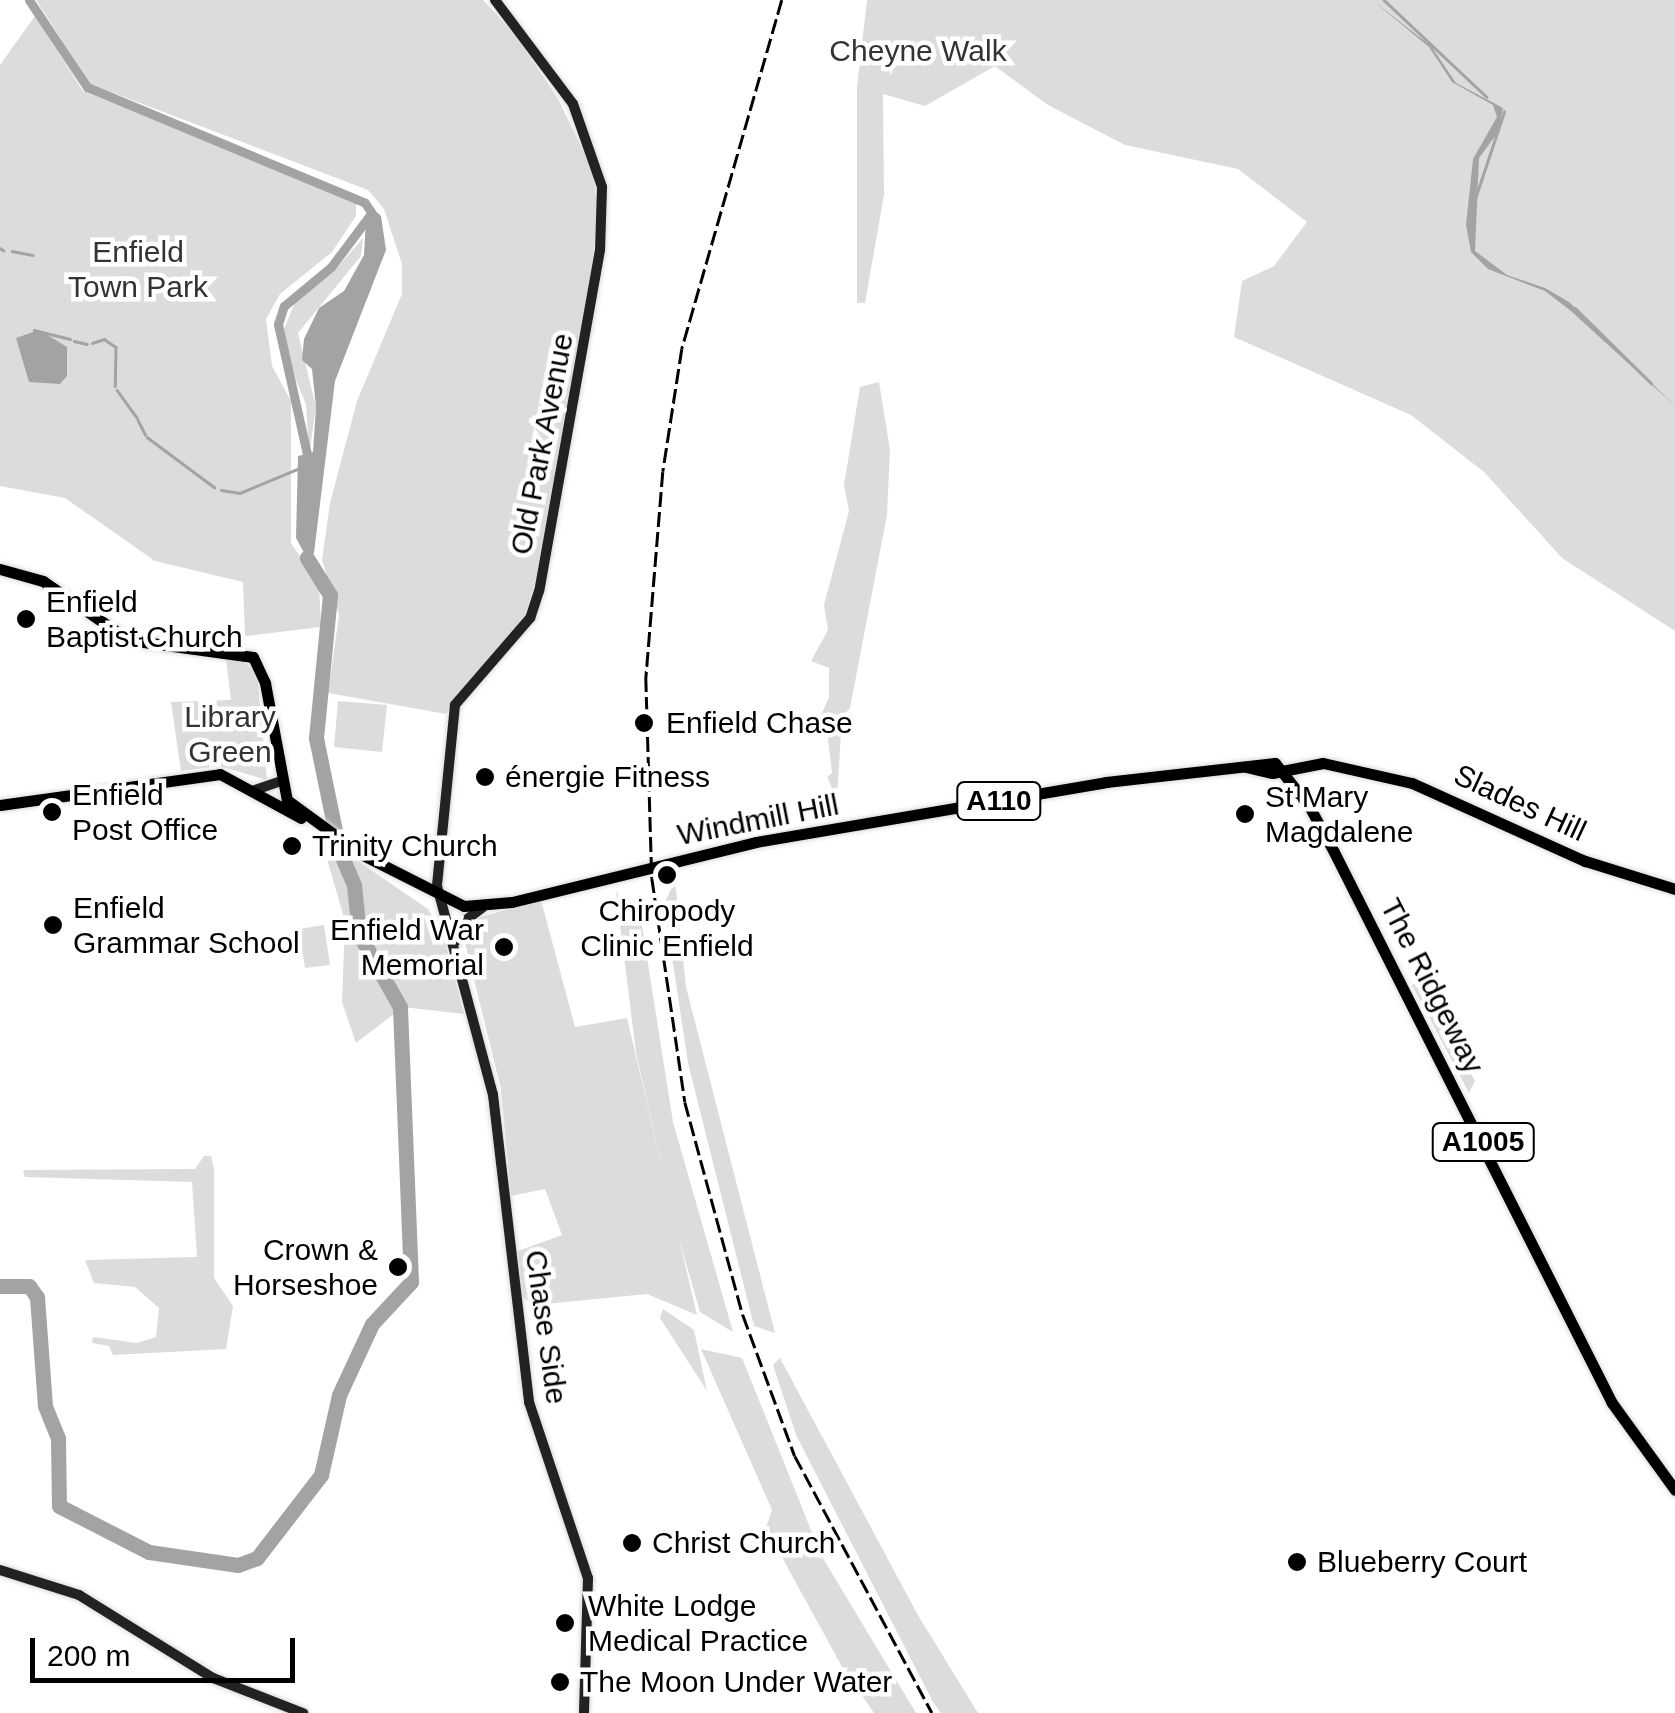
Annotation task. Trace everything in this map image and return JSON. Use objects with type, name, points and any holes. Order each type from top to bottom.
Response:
[{"type":"main road","points":[[0,570],[43,581],[128,640],[253,657],[266,686],[286,800],[306,819]]},
{"type":"main road","name":"Windmill Hill","points":[[0,805],[211,774],[255,790],[438,898],[483,907],[756,842],[1243,764],[1274,763],[1285,770]]},
{"type":"main road","name":"Slades Hill","points":[[1285,770],[1323,763],[1412,783],[1585,861],[1675,888]]},
{"type":"main road","name":"The Ridgeway","points":[[1285,770],[1464,1101],[1612,1402],[1673,1483]]},
{"type":"street","name":"Old Park Avenue","points":[[438,898],[454,705],[530,618],[552,540],[600,250],[602,187],[573,104],[495,0]]},
{"type":"street","points":[[255,790],[280,781]]},
{"type":"street","name":"Chase Side","points":[[438,898],[454,943],[493,1095],[529,1402],[588,1578],[584,1713]]},
{"type":"street","points":[[454,943],[463,923],[483,907]]},
{"type":"street","points":[[0,1570],[79,1595],[213,1678],[303,1713]]},
{"type":"green space","points":[[36,0],[483,0],[516,36],[558,99],[593,171],[597,211],[586,330],[545,551],[525,615],[446,714],[328,693],[339,615],[322,560],[330,503],[357,401],[402,294],[402,264],[384,209],[368,190],[90,84]]},
{"type":"green space","name":"Cheyne Walk","points":[[867,0],[1675,0],[1675,631],[1562,558],[1484,472],[1411,415],[1234,337],[1242,281],[1274,266],[1307,222],[1238,169],[1125,145],[1048,105],[995,66],[925,106],[883,94],[884,195],[865,303],[857,303],[857,87]]},
{"type":"green space","name":"Enfield Town Park","points":[[35,16],[83,91],[356,202],[356,216],[332,252],[280,294],[266,319],[272,366],[291,401],[291,543],[319,584],[321,627],[245,636],[243,582],[155,561],[65,498],[0,486],[0,65]]},
{"type":"green space","points":[[363,238],[361,256],[298,333],[316,407],[309,455],[306,404],[286,356],[284,329],[297,297],[333,272]]},
{"type":"green space","points":[[879,382],[890,450],[887,515],[850,708],[842,717],[837,799],[827,777],[832,773],[827,731],[815,729],[829,697],[829,668],[811,661],[828,630],[824,605],[849,511],[844,485],[860,387]]},
{"type":"green space","name":"Library Green","points":[[226,659],[241,659],[257,673],[267,780],[219,766],[181,771],[171,702],[231,700]]},
{"type":"green space","points":[[338,701],[387,705],[382,752],[334,747]]},
{"type":"green space","points":[[320,835],[428,909],[443,934],[464,1014],[403,1007],[356,1043],[342,1002],[345,921]]},
{"type":"green space","points":[[675,881],[686,987],[775,1333],[754,1326],[688,1063],[664,904]]},
{"type":"green space","points":[[616,892],[640,913],[673,1122],[733,1332],[700,1312],[676,1228],[636,1053]]},
{"type":"green space","points":[[541,900],[575,1027],[627,1018],[697,1315],[647,1294],[535,1305],[522,1297],[518,1251],[562,1235],[545,1189],[511,1196],[501,1089],[464,939],[480,917]]},
{"type":"green space","points":[[324,925],[330,965],[305,968],[299,929]]},
{"type":"green space","points":[[1420,979],[1475,1081],[1469,1093],[1412,985]]},
{"type":"green space","points":[[204,1156],[211,1156],[214,1169],[214,1278],[233,1306],[226,1349],[113,1355],[109,1346],[92,1343],[93,1337],[137,1343],[156,1337],[159,1308],[135,1287],[94,1283],[85,1260],[197,1257],[192,1182],[25,1177],[23,1170],[195,1169]]},
{"type":"green space","points":[[663,1309],[694,1330],[707,1391],[660,1318]]},
{"type":"green space","points":[[701,1349],[742,1358],[821,1555],[916,1713],[874,1713],[841,1665],[766,1528],[772,1510]]},
{"type":"green space","points":[[780,1358],[919,1617],[978,1713],[941,1713],[933,1702],[796,1435],[773,1365]]},
{"type":"shaded area","points":[[1372,0],[1431,46],[1456,83],[1503,108],[1499,131],[1479,158],[1475,251],[1507,275],[1545,288],[1569,302],[1675,406],[1545,291],[1488,269],[1471,252],[1466,225],[1473,159],[1497,117],[1493,105],[1452,82],[1429,47]]},
{"type":"shaded area","points":[[367,203],[381,216],[386,250],[335,381],[314,553],[307,558],[296,538],[298,456],[313,452],[316,407],[312,369],[302,360],[304,339],[319,308],[344,291],[364,255]]},
{"type":"shaded area","points":[[39,330],[67,347],[67,376],[60,384],[29,382],[16,338]]},
{"type":"waterway","points":[[29,0],[87,87],[365,203],[371,212]]},
{"type":"waterway","points":[[1384,0],[1487,97]]},
{"type":"waterway","points":[[1474,202],[1504,112]]},
{"type":"waterway","points":[[309,463],[278,324],[284,306],[331,267],[370,215]]},
{"type":"waterway","points":[[12,251],[33,255]]},
{"type":"waterway","points":[[1575,308],[1651,383]]},
{"type":"waterway","points":[[34,330],[70,339]]},
{"type":"waterway","points":[[92,343],[104,339],[116,347],[115,386]]},
{"type":"waterway","points":[[74,341],[87,344]]},
{"type":"waterway","points":[[117,390],[137,418]]},
{"type":"waterway","points":[[138,420],[145,434]]},
{"type":"waterway","points":[[147,437],[214,487]]},
{"type":"waterway","points":[[221,490],[240,493],[297,469]]},
{"type":"waterway","points":[[0,1286],[29,1286],[37,1297],[45,1406],[58,1438],[59,1506],[149,1552],[238,1565],[257,1558],[321,1475],[339,1395],[372,1324],[411,1282],[400,1007],[359,934],[354,885],[339,850],[316,738],[330,595],[307,558]]},
{"type":"railway","points":[[782,0],[682,349],[663,472],[646,677],[652,878],[685,1102],[743,1315],[795,1456],[932,1713]]},
{"type":"place","name":"Enfield Baptist Church","points":[[26,619]]},
{"type":"place","name":"Enfield Chase","points":[[644,723]]},
{"type":"place","name":"énergie Fitness","points":[[485,777]]},
{"type":"place","name":"Enfield Post Office","points":[[52,812]]},
{"type":"place","name":"St Mary Magdalene","points":[[1245,814]]},
{"type":"place","name":"Trinity Church","points":[[292,846]]},
{"type":"place","name":"Chiropody Clinic Enfield","points":[[667,875]]},
{"type":"place","name":"Enfield Grammar School","points":[[53,925]]},
{"type":"place","name":"Enfield War Memorial","points":[[504,947]]},
{"type":"place","name":"Crown & Horseshoe","points":[[398,1267]]},
{"type":"place","name":"Christ Church","points":[[632,1543]]},
{"type":"place","name":"Blueberry Court","points":[[1297,1562]]},
{"type":"place","name":"White Lodge Medical Practice","points":[[565,1623]]},
{"type":"place","name":"The Moon Under Water","points":[[560,1682]]}]
